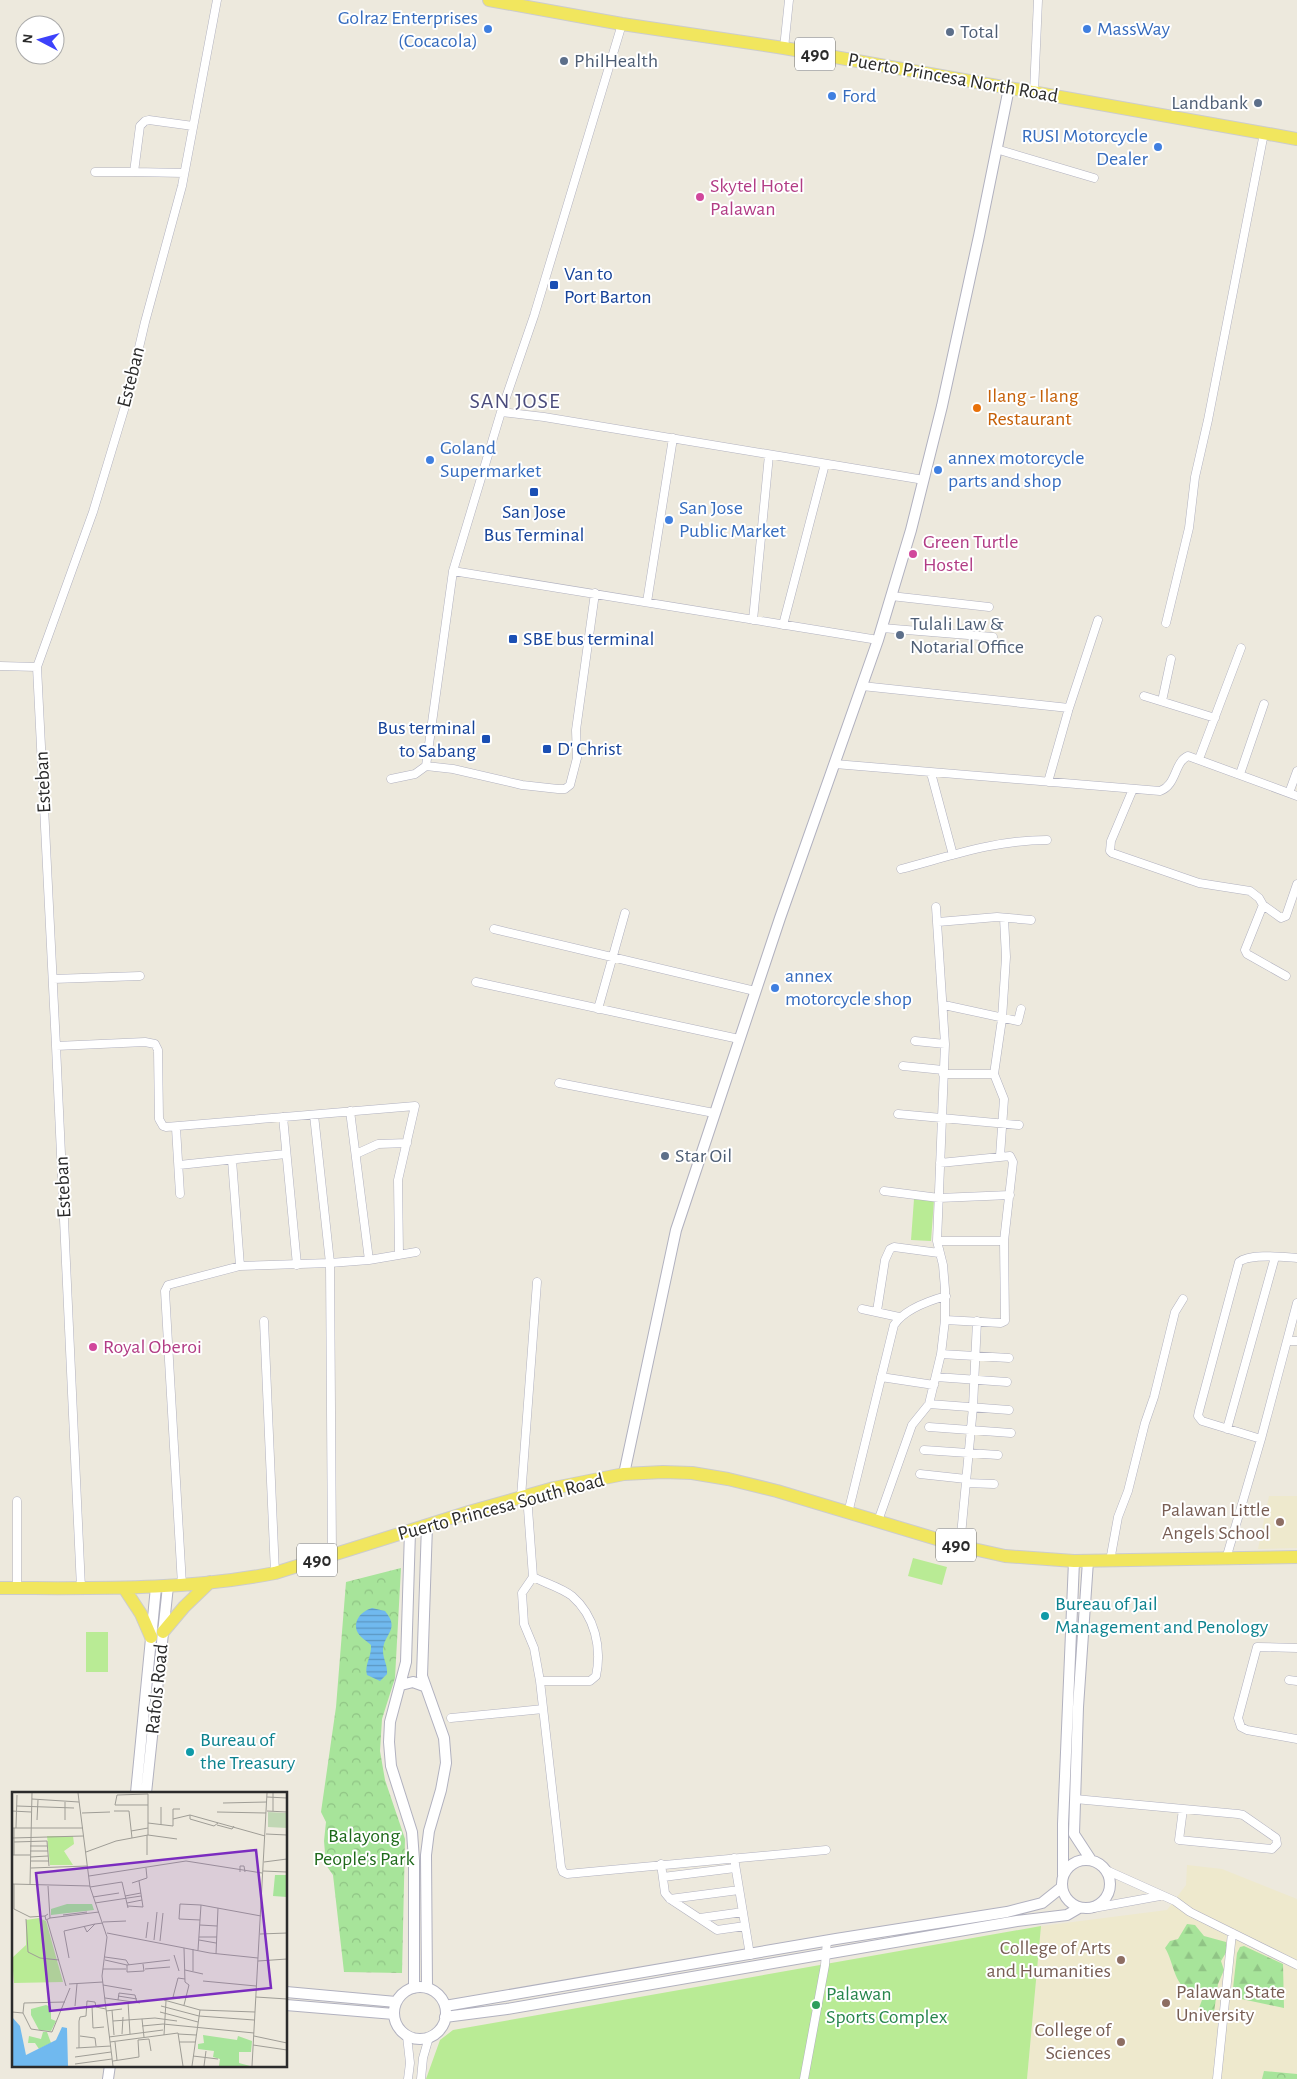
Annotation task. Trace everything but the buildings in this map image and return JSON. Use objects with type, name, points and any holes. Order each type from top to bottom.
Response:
[{"type":"main road","name":"Puerto Princesa North Road","points":[[489,0],[622,24],[784,48],[1297,139]]},
{"type":"main road","name":"Puerto Princesa South Road","points":[[0,1588],[124,1588],[246,1579],[275,1573],[332,1556],[524,1496],[624,1474],[682,1473],[728,1479],[776,1491],[960,1546],[1006,1556],[1074,1561],[1297,1557]]},
{"type":"main road","points":[[163,1632],[184,1607],[210,1582]]},
{"type":"main road","points":[[124,1588],[141,1614],[151,1637]]},
{"type":"street","name":"Esteban","points":[[81,1588],[37,667],[93,512],[126,403],[184,173],[217,0]]},
{"type":"street","points":[[784,48],[788,0]]},
{"type":"street","points":[[1034,92],[1038,0]]},
{"type":"street","points":[[426,766],[453,571],[501,412],[534,316],[622,24]]},
{"type":"street","points":[[624,1474],[676,1230],[755,991],[882,628],[924,480],[977,246],[1008,88]]},
{"type":"street","points":[[134,172],[140,126],[145,121],[192,126]]},
{"type":"street","points":[[1166,623],[1189,528],[1195,477],[1208,420],[1264,134]]},
{"type":"street","points":[[996,149],[1094,178]]},
{"type":"street","points":[[95,172],[184,173]]},
{"type":"street","points":[[501,412],[544,417],[924,480]]},
{"type":"street","points":[[647,602],[673,438]]},
{"type":"street","points":[[753,620],[769,455]]},
{"type":"street","points":[[783,625],[825,464]]},
{"type":"street","points":[[453,571],[878,640]]},
{"type":"street","points":[[391,779],[415,774],[426,766],[453,769],[522,785],[565,789],[570,785],[577,758],[576,730],[595,593]]},
{"type":"street","points":[[891,596],[989,608]]},
{"type":"street","points":[[1048,782],[1069,708],[1098,620]]},
{"type":"street","points":[[882,628],[993,637]]},
{"type":"street","points":[[1199,759],[1241,648]]},
{"type":"street","points":[[1162,701],[1171,659]]},
{"type":"street","points":[[0,666],[37,667]]},
{"type":"street","points":[[862,686],[1069,708]]},
{"type":"street","points":[[1144,696],[1215,718]]},
{"type":"street","points":[[1240,774],[1264,704]]},
{"type":"street","points":[[835,764],[1160,791],[1171,783],[1182,759],[1188,756],[1293,795],[1297,771]]},
{"type":"street","points":[[931,773],[953,855]]},
{"type":"street","points":[[1133,789],[1111,841],[1110,850],[1112,853],[1199,883],[1250,891],[1259,898],[1263,905],[1284,918],[1297,884]]},
{"type":"street","points":[[902,869],[994,844],[1023,840],[1047,840]]},
{"type":"street","points":[[1263,905],[1244,950],[1247,954],[1286,976]]},
{"type":"street","points":[[878,1521],[912,1425],[929,1404],[941,1354],[945,1320],[944,1271],[937,1241],[945,1044],[944,1005],[936,907]]},
{"type":"street","points":[[598,1009],[614,958],[625,913]]},
{"type":"street","points":[[938,922],[1004,918],[1031,920]]},
{"type":"street","points":[[1000,1156],[1004,1099],[994,1074],[1002,1019],[1006,957],[1004,918]]},
{"type":"street","points":[[494,930],[755,991]]},
{"type":"street","points":[[53,979],[140,976]]},
{"type":"street","points":[[476,982],[739,1039]]},
{"type":"street","points":[[944,1005],[1002,1019],[1019,1020],[1021,1009]]},
{"type":"street","points":[[915,1041],[945,1044]]},
{"type":"street","points":[[56,1046],[145,1042],[155,1044],[158,1050],[159,1119],[162,1126],[176,1128],[415,1106],[397,1188],[399,1255]]},
{"type":"street","points":[[903,1066],[943,1072],[994,1074]]},
{"type":"street","points":[[559,1083],[714,1113]]},
{"type":"street","points":[[350,1111],[369,1260]]},
{"type":"street","points":[[898,1114],[1019,1125]]},
{"type":"street","points":[[314,1115],[330,1264],[332,1556]]},
{"type":"street","points":[[283,1117],[298,1265]]},
{"type":"street","points":[[176,1128],[180,1194]]},
{"type":"street","points":[[356,1154],[378,1144],[407,1143]]},
{"type":"street","points":[[179,1166],[286,1154]]},
{"type":"street","points":[[940,1163],[1000,1156],[1010,1156],[1013,1162],[1004,1241],[1005,1321],[1001,1323],[945,1320]]},
{"type":"street","points":[[232,1160],[240,1266]]},
{"type":"street","points":[[884,1191],[939,1198],[1010,1195]]},
{"type":"street","points":[[937,1241],[1004,1241]]},
{"type":"street","points":[[876,1311],[885,1260],[890,1248],[939,1253]]},
{"type":"street","points":[[182,1585],[166,1291],[171,1283],[240,1266],[330,1264],[416,1252]]},
{"type":"street","points":[[1261,1439],[1202,1420],[1198,1416],[1239,1262],[1251,1257],[1297,1258]]},
{"type":"street","points":[[1227,1428],[1275,1258]]},
{"type":"street","points":[[537,1282],[524,1496],[533,1577],[522,1593],[524,1624],[534,1648],[540,1681],[563,1872],[567,1874],[826,1850]]},
{"type":"street","points":[[848,1513],[890,1336],[899,1317],[930,1301],[946,1296]]},
{"type":"street","points":[[1110,1561],[1118,1517],[1128,1491],[1175,1312],[1183,1298]]},
{"type":"street","points":[[1226,1559],[1261,1439],[1297,1303]]},
{"type":"street","points":[[862,1309],[899,1317]]},
{"type":"street","points":[[264,1321],[275,1573]]},
{"type":"street","points":[[960,1546],[973,1407],[977,1321]]},
{"type":"street","points":[[1287,1341],[1297,1341]]},
{"type":"street","points":[[941,1354],[1009,1358]]},
{"type":"street","points":[[881,1377],[934,1385]]},
{"type":"street","points":[[936,1377],[1007,1382]]},
{"type":"street","points":[[929,1404],[1009,1410]]},
{"type":"street","points":[[929,1427],[1011,1433]]},
{"type":"street","points":[[924,1450],[998,1456]]},
{"type":"street","points":[[920,1474],[994,1484]]},
{"type":"street","points":[[17,1501],[17,1588]]},
{"type":"street","points":[[427,1525],[422,1676],[444,1738],[446,1763],[441,1790],[429,1831],[426,1855],[427,1988]]},
{"type":"street","points":[[410,1531],[406,1662],[390,1722],[389,1742],[391,1766],[412,1832],[414,1860],[414,1988]]},
{"type":"street","points":[[1074,1561],[1062,1887],[1065,1896],[1071,1904],[1084,1908],[1098,1906],[1106,1899],[1110,1890],[1110,1879],[1106,1870]]},
{"type":"street","points":[[1088,1561],[1078,1707],[1074,1834],[1091,1860]]},
{"type":"street","points":[[533,1577],[572,1596],[593,1625],[599,1654],[596,1676],[590,1681],[540,1681]]},
{"type":"street","name":"Rafols Road","points":[[146,1792],[163,1632],[162,1586]]},
{"type":"street","name":"Rafols Road","points":[[136,1792],[151,1637],[162,1586]]},
{"type":"street","points":[[1297,1648],[1257,1647],[1238,1718],[1241,1727],[1246,1730],[1297,1739]]},
{"type":"street","points":[[401,1685],[413,1682],[424,1686]]},
{"type":"street","points":[[451,1718],[543,1709]]},
{"type":"street","points":[[1075,1798],[1243,1815],[1276,1838],[1277,1844],[1272,1849],[1179,1840],[1183,1809]]},
{"type":"street","points":[[412,1832],[420,1834],[429,1831]]},
{"type":"street","points":[[734,1858],[750,1954]]},
{"type":"street","points":[[1063,1874],[1069,1866],[1078,1861],[1091,1860],[1098,1862],[1106,1870],[1160,1896],[1175,1901],[1190,1912],[1297,1965]]},
{"type":"street","points":[[661,1864],[665,1892],[670,1899],[717,1930],[745,1926]]},
{"type":"street","points":[[663,1877],[735,1868]]},
{"type":"street","points":[[445,2012],[827,1940],[1007,1912],[1042,1903],[1062,1887]]},
{"type":"street","points":[[670,1899],[739,1890]]},
{"type":"street","points":[[445,2012],[507,2009],[826,1953],[1017,1921],[1066,1915],[1084,1908],[1160,1896]]},
{"type":"street","points":[[700,1918],[743,1912]]},
{"type":"street","points":[[1217,2079],[1232,1933]]},
{"type":"street","points":[[805,2075],[827,1940]]},
{"type":"street","points":[[414,1988],[427,1988],[441,1998],[445,2012],[443,2026],[429,2037],[418,2039],[407,2036],[400,2030],[394,2014],[396,2002],[406,1991],[414,1988]]},
{"type":"street","points":[[288,1992],[396,2002]]},
{"type":"street","points":[[288,2005],[394,2014]]},
{"type":"street","points":[[407,2036],[410,2063],[408,2079]]},
{"type":"street","points":[[421,2079],[423,2058],[429,2037]]},
{"type":"street","points":[[108,2079],[110,2066]]},
{"type":"shaded area","name":"Palawan Little Angels School","points":[[1269,1496],[1297,1496],[1297,1548],[1258,1549]]},
{"type":"shaded area","name":"Palawan State University","points":[[1187,1865],[1222,1869],[1297,1899],[1297,2079],[1027,2079],[1041,1926],[1167,1910],[1186,1885]]},
{"type":"green space","points":[[914,1199],[934,1200],[931,1241],[911,1240]]},
{"type":"green space","points":[[913,1558],[947,1567],[942,1585],[908,1576]]},
{"type":"green space","name":"Balayong People's Park","points":[[401,1568],[395,1678],[382,1719],[380,1751],[385,1780],[405,1839],[402,1973],[344,1972],[333,1875],[326,1865],[324,1841],[326,1822],[321,1812],[336,1707],[346,1582]]},
{"type":"green space","points":[[86,1632],[108,1632],[108,1672],[86,1672]]},
{"type":"green space","points":[[1187,1924],[1195,1925],[1204,1936],[1226,1942],[1227,1951],[1221,1961],[1224,1970],[1218,1984],[1214,2012],[1207,2015],[1199,2008],[1202,2000],[1200,1990],[1191,1991],[1180,1983],[1165,1948],[1170,1941],[1178,1939]]},
{"type":"green space","name":"Palawan Sports Complex","points":[[1041,1926],[1027,2079],[426,2079],[440,2040],[453,2030]]},
{"type":"green space","points":[[1244,1946],[1283,1964],[1284,2008],[1232,1997],[1237,1953],[1240,1947]]},
{"type":"green space","points":[[1264,2071],[1297,2074],[1297,2079],[1262,2079]]},
{"type":"water","points":[[372,1608],[385,1611],[390,1617],[391,1623],[390,1632],[383,1651],[387,1674],[380,1681],[367,1675],[366,1668],[371,1645],[356,1629],[357,1621],[361,1614]]},
{"type":"place","name":"Golraz Enterprises (Cocacola)","points":[[488,29]]},
{"type":"place","name":"MassWay","points":[[1087,29]]},
{"type":"place","name":"Total","points":[[950,32]]},
{"type":"place","name":"PhilHealth","points":[[564,61]]},
{"type":"place","name":"Ford","points":[[832,96]]},
{"type":"place","name":"Landbank","points":[[1258,103]]},
{"type":"place","name":"RUSI Motorcycle Dealer","points":[[1158,147]]},
{"type":"place","name":"Skytel Hotel Palawan","points":[[700,197]]},
{"type":"place","name":"Van to Port Barton","points":[[554,285]]},
{"type":"place","name":"Ilang - Ilang Restaurant","points":[[977,408]]},
{"type":"place","name":"Goland Supermarket","points":[[430,460]]},
{"type":"place","name":"annex motorcycle parts and shop","points":[[938,470]]},
{"type":"place","name":"San Jose Bus Terminal","points":[[534,492]]},
{"type":"place","name":"San Jose Public Market","points":[[669,520]]},
{"type":"place","name":"Green Turtle Hostel","points":[[913,554]]},
{"type":"place","name":"Tulali Law & Notarial Office","points":[[900,635]]},
{"type":"place","name":"SBE bus terminal","points":[[513,639]]},
{"type":"place","name":"Bus terminal to Sabang","points":[[486,739]]},
{"type":"place","name":"D' Christ","points":[[547,749]]},
{"type":"place","name":"annex motorcycle shop","points":[[775,988]]},
{"type":"place","name":"Star Oil","points":[[665,1156]]},
{"type":"place","name":"Royal Oberoi","points":[[93,1347]]},
{"type":"place","name":"Palawan Little Angels School","points":[[1280,1522]]},
{"type":"place","name":"Bureau of Jail Management and Penology","points":[[1045,1616]]},
{"type":"place","name":"Bureau of the Treasury","points":[[190,1752]]},
{"type":"place","name":"College of Arts and Humanities","points":[[1121,1960]]},
{"type":"place","name":"Palawan State University","points":[[1166,2003]]},
{"type":"place","name":"Palawan Sports Complex","points":[[816,2005]]},
{"type":"place","name":"College of Sciences","points":[[1121,2042]]},
{"type":"district","name":"SAN JOSE","points":[[515,401]]}]
